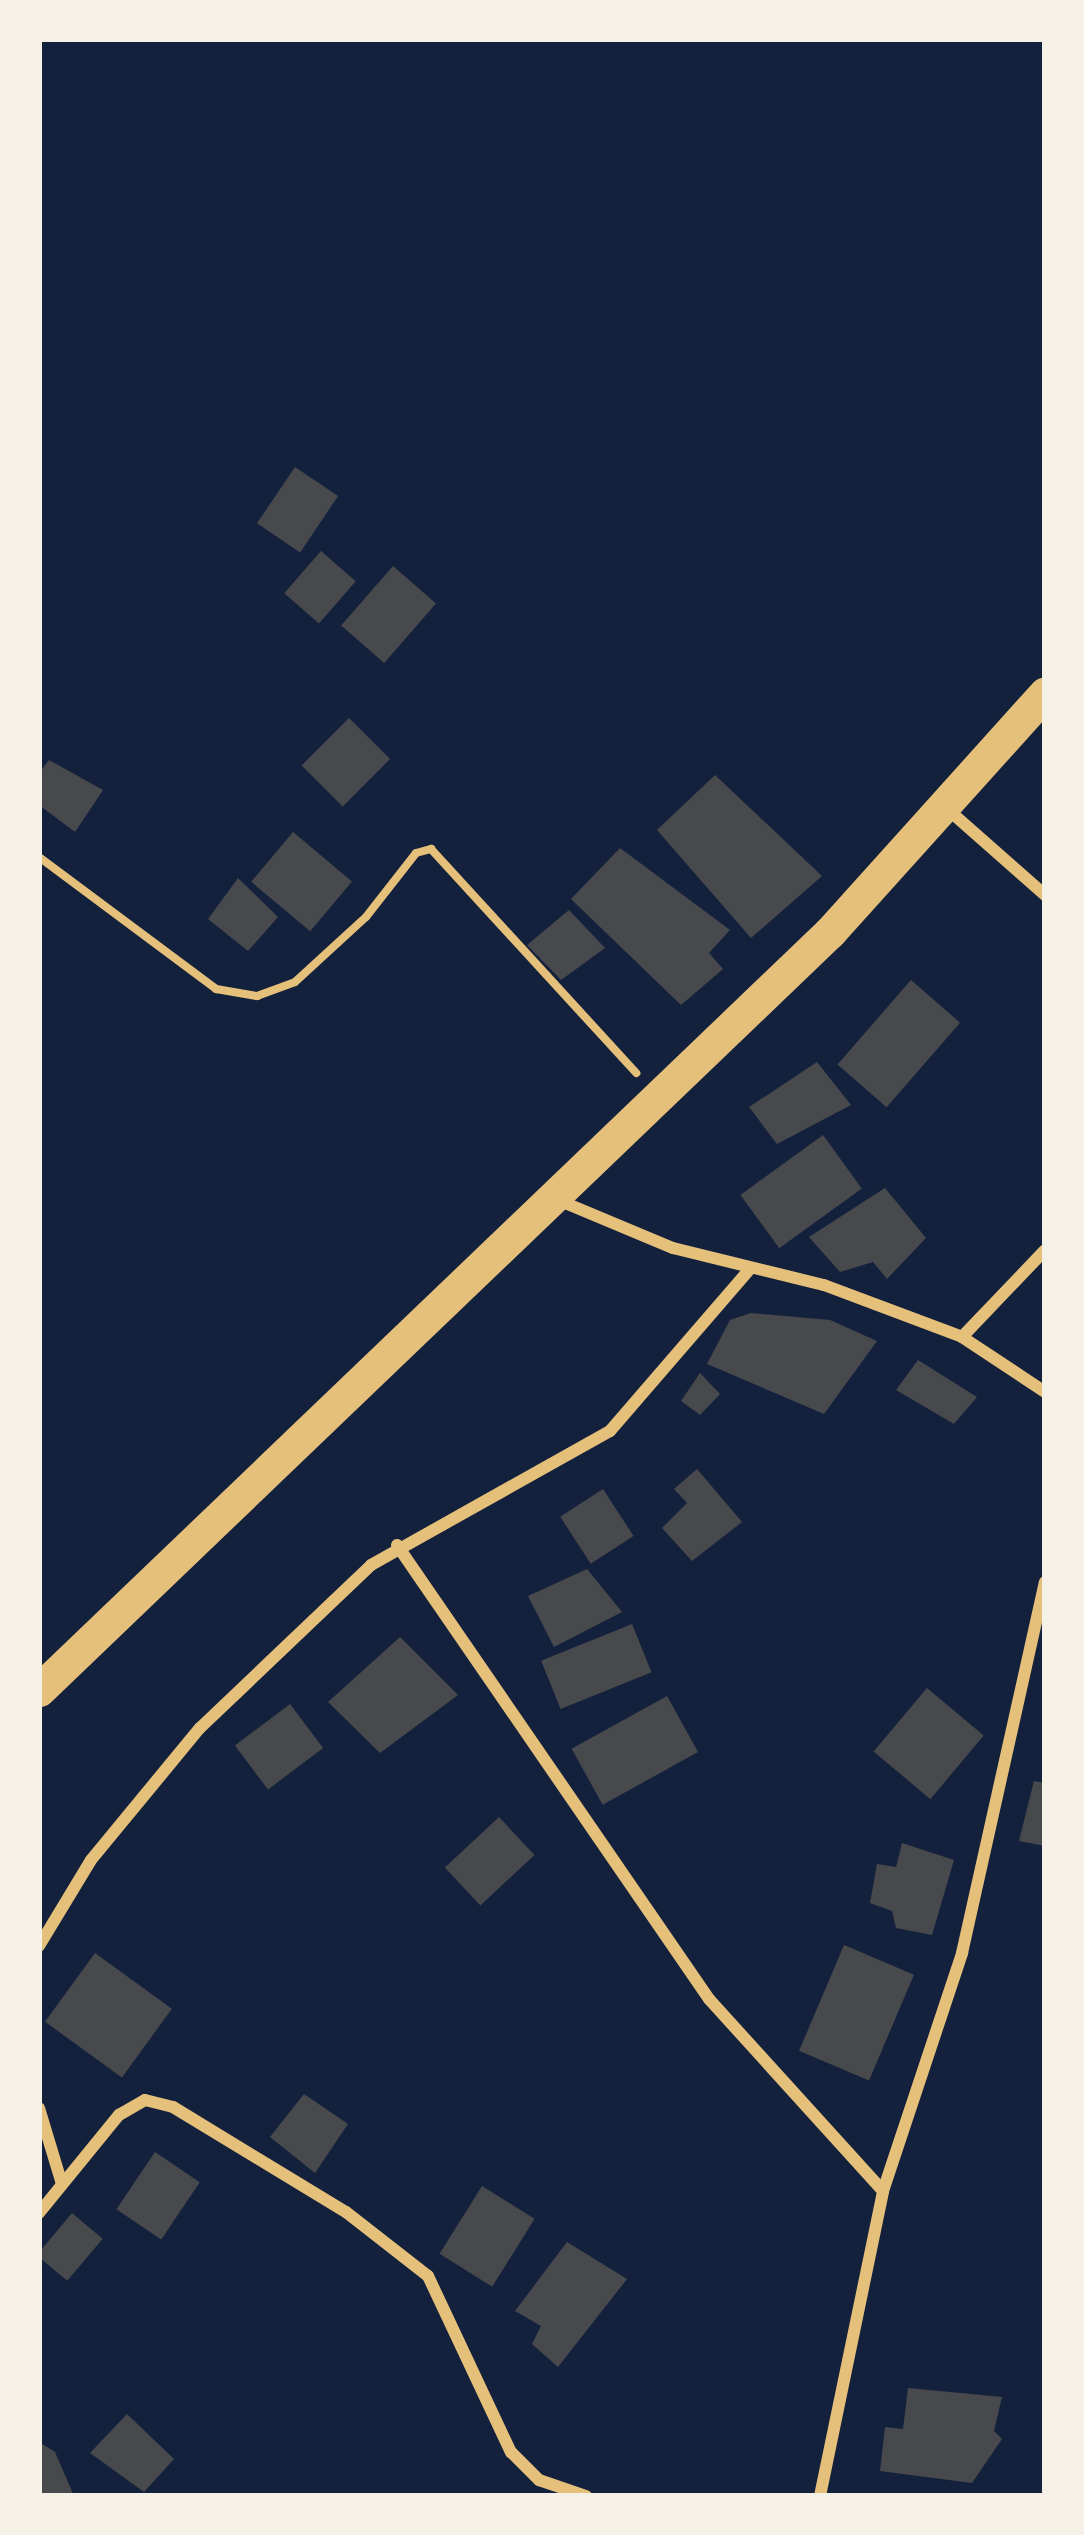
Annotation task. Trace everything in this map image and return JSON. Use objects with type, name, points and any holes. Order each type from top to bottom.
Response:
[{"type":"highway","points":[[39,1690],[830,932],[1045,693]]},
{"type":"street","points":[[944,806],[1045,895]]},
{"type":"street","points":[[551,1197],[673,1249],[824,1286],[962,1337],[1045,1392]]},
{"type":"street","points":[[962,1337],[1045,1250]]},
{"type":"street","points":[[39,1946],[91,1860],[200,1728],[397,1545],[610,1431],[749,1269]]},
{"type":"street","points":[[397,1545],[710,1999],[883,2191]]},
{"type":"street","points":[[820,2496],[883,2191],[962,1953],[1045,1582]]},
{"type":"street","points":[[39,2213],[119,2115],[145,2100],[263,2158],[428,2276],[511,2452],[539,2480],[586,2496]]},
{"type":"street","points":[[39,2108],[62,2184]]},
{"type":"path","points":[[39,857],[216,989],[257,996],[295,982],[366,917],[416,853],[431,849],[657,1097]]},
{"type":"building","points":[[295,467],[338,496],[300,552],[257,523]]},
{"type":"building","points":[[321,551],[356,581],[319,623],[284,593]]},
{"type":"building","points":[[393,566],[436,603],[384,663],[341,626]]},
{"type":"building","points":[[349,718],[390,759],[343,806],[302,765]]},
{"type":"building","points":[[49,760],[103,790],[75,832],[39,805],[39,773]]},
{"type":"building","points":[[715,775],[822,876],[751,938],[657,830]]},
{"type":"building","points":[[293,832],[352,881],[310,931],[251,882]]},
{"type":"building","points":[[620,848],[730,930],[709,953],[723,969],[681,1005],[571,899]]},
{"type":"building","points":[[238,878],[278,917],[248,951],[208,919]]},
{"type":"building","points":[[569,910],[605,948],[561,980],[527,945]]},
{"type":"building","points":[[911,980],[960,1023],[887,1107],[838,1065]]},
{"type":"building","points":[[817,1062],[851,1105],[777,1144],[749,1107]]},
{"type":"building","points":[[823,1135],[862,1188],[779,1248],[740,1195]]},
{"type":"building","points":[[885,1188],[926,1238],[887,1279],[873,1262],[840,1272],[809,1237]]},
{"type":"building","points":[[751,1313],[830,1320],[877,1341],[824,1414],[707,1364],[730,1320]]},
{"type":"building","points":[[918,1360],[977,1397],[954,1424],[896,1390]]},
{"type":"building","points":[[700,1373],[720,1394],[700,1415],[681,1401]]},
{"type":"building","points":[[697,1469],[742,1522],[692,1561],[662,1528],[687,1503],[674,1489]]},
{"type":"building","points":[[603,1489],[633,1536],[591,1564],[560,1517]]},
{"type":"building","points":[[587,1569],[622,1612],[554,1647],[528,1596]]},
{"type":"building","points":[[632,1624],[651,1672],[561,1709],[541,1661]]},
{"type":"building","points":[[400,1637],[458,1695],[380,1753],[328,1702]]},
{"type":"building","points":[[927,1688],[984,1736],[930,1799],[874,1752]]},
{"type":"building","points":[[667,1696],[698,1752],[603,1805],[572,1749]]},
{"type":"building","points":[[290,1704],[323,1748],[268,1789],[235,1746]]},
{"type":"building","points":[[1034,1781],[1045,1783],[1045,1846],[1019,1841]]},
{"type":"building","points":[[499,1817],[534,1855],[480,1905],[445,1867]]},
{"type":"building","points":[[902,1843],[954,1860],[932,1935],[896,1928],[892,1911],[870,1903],[877,1864],[896,1867]]},
{"type":"building","points":[[844,1945],[914,1975],[869,2081],[799,2051]]},
{"type":"building","points":[[95,1953],[172,2009],[122,2078],[45,2022]]},
{"type":"building","points":[[304,2094],[348,2124],[315,2173],[270,2137]]},
{"type":"building","points":[[155,2152],[200,2182],[161,2239],[116,2209]]},
{"type":"building","points":[[482,2186],[535,2219],[492,2287],[440,2254]]},
{"type":"building","points":[[72,2213],[103,2239],[67,2281],[39,2252]]},
{"type":"building","points":[[567,2242],[627,2279],[558,2367],[532,2344],[541,2326],[515,2311]]},
{"type":"building","points":[[908,2388],[1002,2397],[994,2431],[1002,2439],[972,2483],[880,2471],[885,2427],[903,2429]]},
{"type":"building","points":[[127,2414],[174,2459],[144,2492],[90,2453]]},
{"type":"building","points":[[39,2442],[55,2452],[74,2496],[39,2496]]}]
